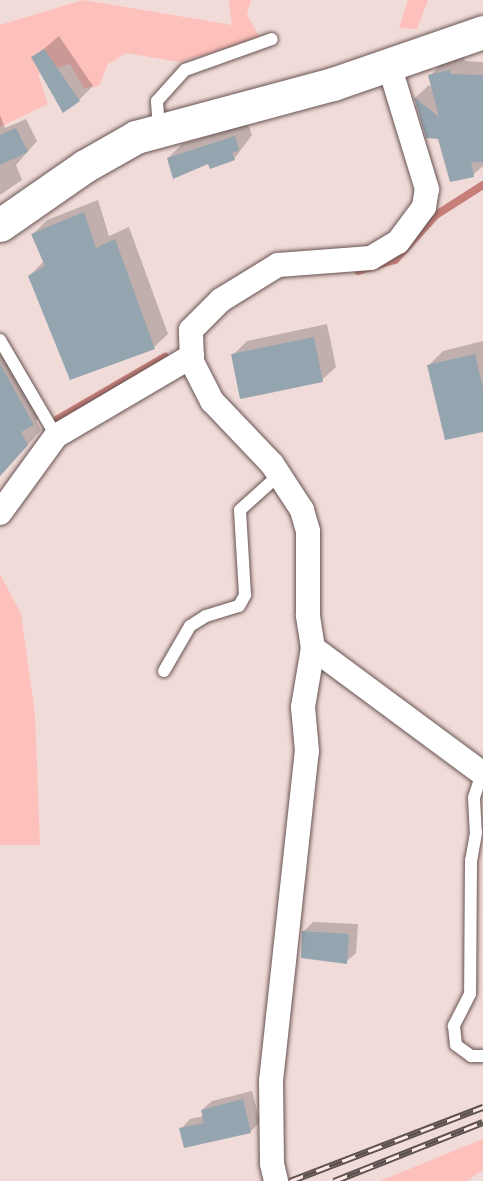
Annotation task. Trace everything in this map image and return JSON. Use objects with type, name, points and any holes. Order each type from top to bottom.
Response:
[{"type":"street","points":[[0,225],[108,152],[159,129],[277,100],[389,65],[483,32]]},
{"type":"street","points":[[276,1181],[272,1162],[271,1081],[307,751],[303,707],[313,648],[308,615],[308,531],[302,510],[280,474],[212,401],[192,356],[191,330],[220,300],[278,265],[371,258],[398,242],[424,207],[426,189],[389,65]]},
{"type":"street","points":[[0,513],[56,436],[192,356]]},
{"type":"street","points":[[313,648],[482,773]]},
{"type":"lane","points":[[159,129],[157,101],[185,69],[272,39]]},
{"type":"lane","points":[[0,340],[56,436]]},
{"type":"lane","points":[[164,671],[190,626],[206,616],[239,606],[245,595],[240,510],[280,474]]},
{"type":"lane","points":[[482,773],[474,798],[476,833],[471,860],[470,994],[454,1026],[456,1045],[471,1056],[483,1056]]},
{"type":"shaded area","points":[[83,0],[232,25],[229,0],[251,0],[247,15],[261,39],[179,62],[127,53],[108,64],[99,86],[84,88],[70,64],[38,74],[48,104],[0,127],[0,25]]},
{"type":"shaded area","points":[[408,0],[428,0],[417,29],[399,28]]},
{"type":"shaded area","points":[[0,574],[21,614],[35,714],[40,845],[0,845]]},
{"type":"shaded area","points":[[483,1139],[483,1170],[467,1181],[380,1181]]},
{"type":"building","points":[[44,49],[80,101],[63,113],[31,57]]},
{"type":"building","points":[[450,70],[451,74],[483,75],[483,162],[471,162],[474,177],[450,182],[438,139],[426,138],[414,97],[439,117],[428,75]]},
{"type":"building","points":[[16,128],[28,152],[0,165],[0,135]]},
{"type":"building","points":[[235,136],[239,150],[232,153],[235,160],[210,169],[208,164],[173,179],[167,158]]},
{"type":"building","points":[[84,212],[96,248],[115,239],[155,349],[70,380],[28,276],[45,266],[31,234]]},
{"type":"building","points":[[314,337],[323,382],[240,399],[231,354]]},
{"type":"building","points":[[475,354],[483,388],[483,432],[445,440],[427,365]]},
{"type":"building","points":[[0,364],[34,425],[21,432],[28,445],[0,476]]},
{"type":"building","points":[[302,931],[349,934],[347,964],[301,958]]},
{"type":"building","points":[[243,1099],[251,1133],[184,1148],[179,1128],[204,1123],[201,1110]]},
{"type":"waterway","points":[[358,271],[395,260],[436,215],[483,185]]},
{"type":"waterway","points":[[58,419],[165,357]]},
{"type":"railway","points":[[290,1181],[483,1107]]},
{"type":"railway","points":[[334,1181],[483,1122]]}]
